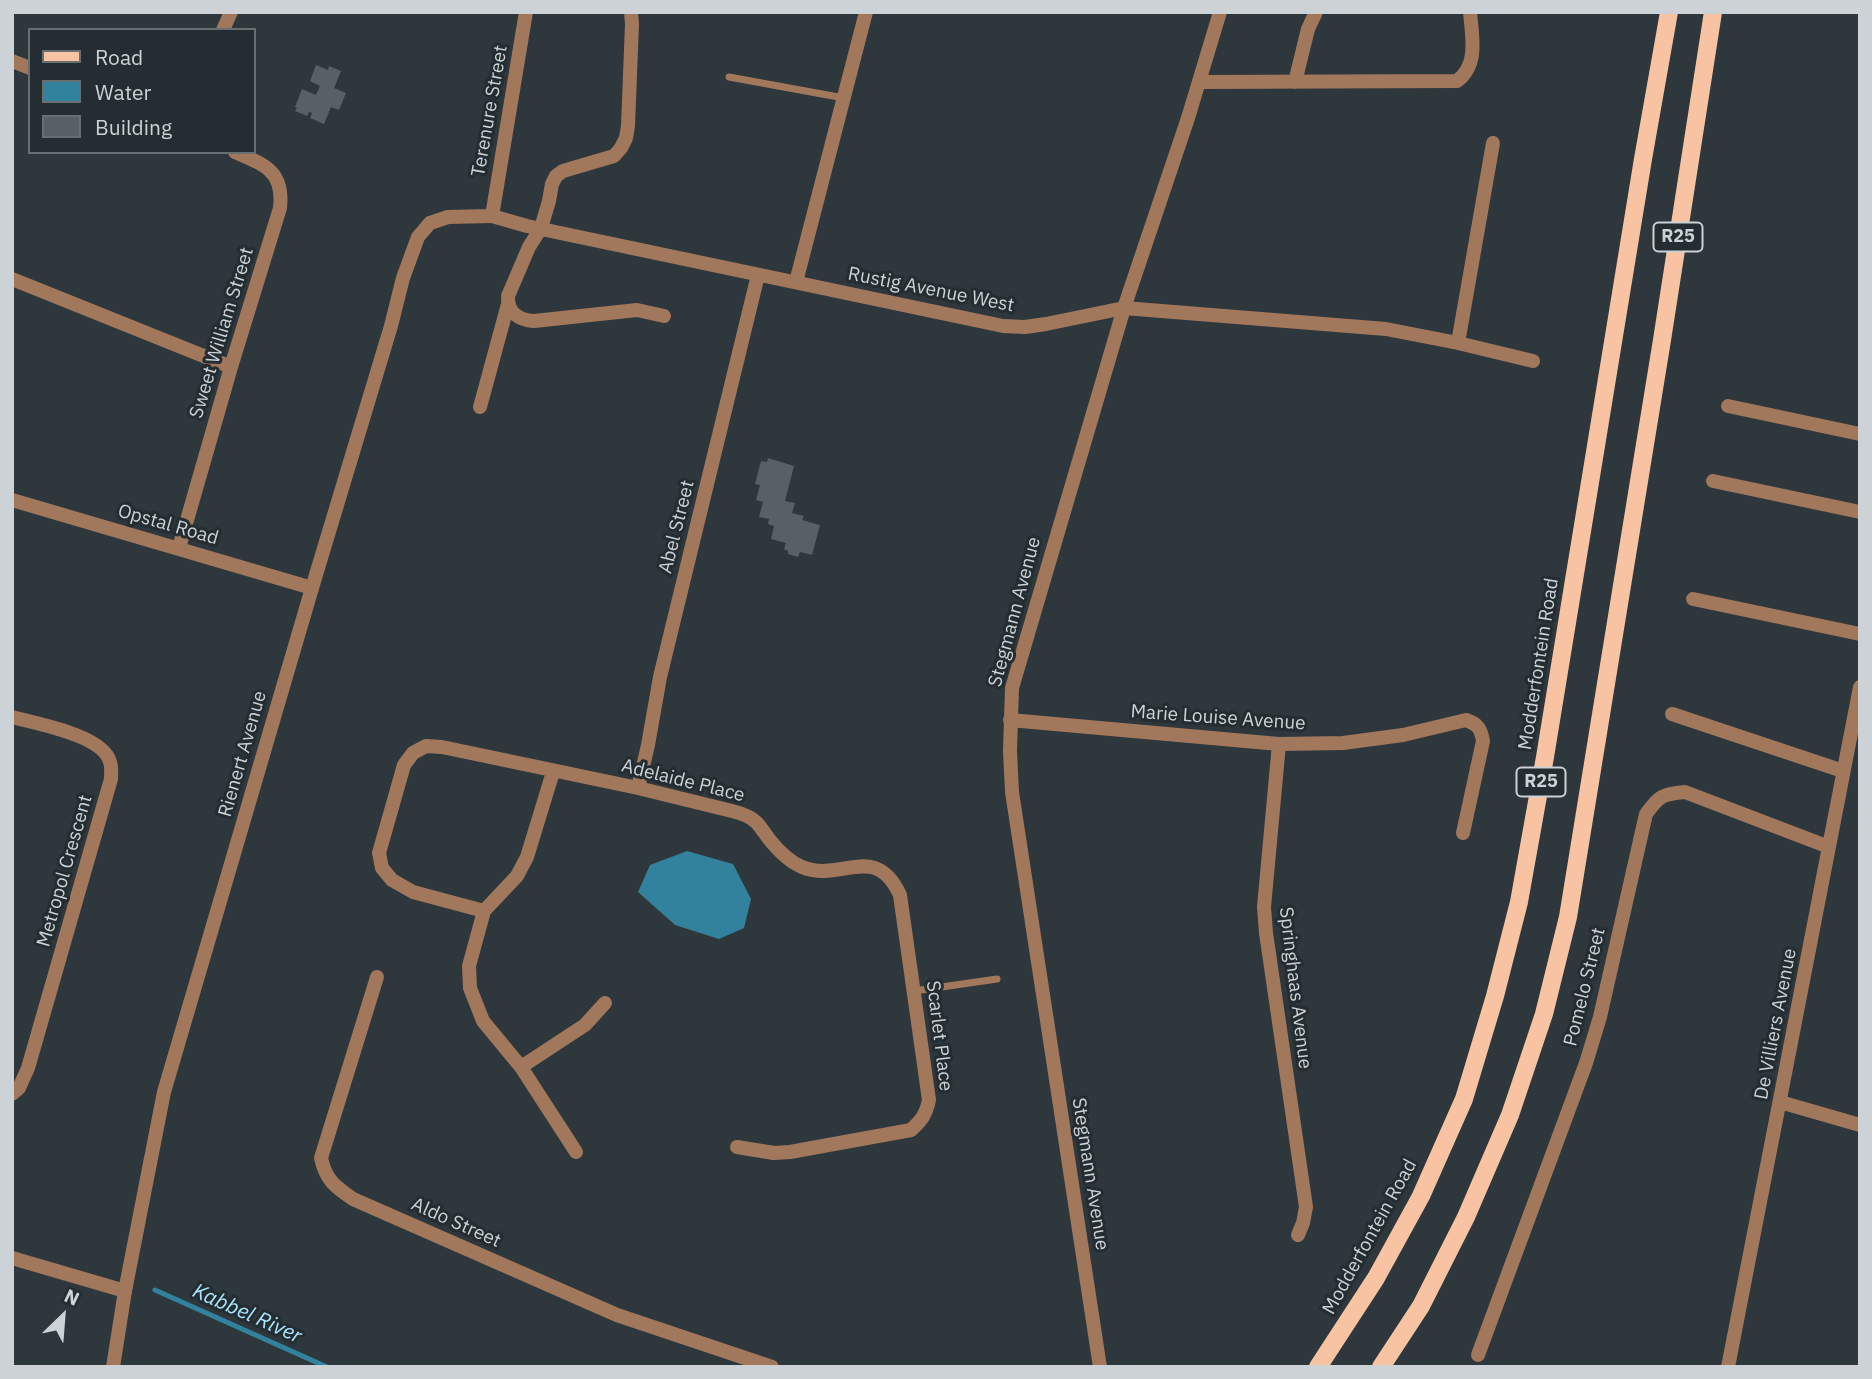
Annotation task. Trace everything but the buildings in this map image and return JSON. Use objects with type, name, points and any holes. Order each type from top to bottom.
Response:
[{"type":"main road","name":"Modderfontein Road","points":[[1318,1367],[1376,1278],[1421,1196],[1464,1099],[1519,902],[1670,12]]},
{"type":"main road","name":"R25","points":[[1381,1367],[1420,1306],[1466,1217],[1510,1115],[1545,1014],[1568,918],[1713,12]]},
{"type":"street","points":[[224,28],[231,12]]},
{"type":"street","name":"Terenure Street","points":[[492,216],[526,12]]},
{"type":"street","points":[[480,407],[508,296],[529,247],[541,228],[556,176],[563,171],[614,156],[626,138],[631,12]]},
{"type":"street","points":[[796,282],[866,12]]},
{"type":"street","name":"Stegmann Avenue","points":[[1100,1367],[1012,792],[1012,688],[1124,308],[1220,12]]},
{"type":"street","points":[[1295,82],[1308,29],[1316,12]]},
{"type":"street","points":[[1199,82],[1457,81],[1465,76],[1472,56],[1470,12]]},
{"type":"street","points":[[1458,343],[1493,143]]},
{"type":"street","name":"Sweet William Street","points":[[179,548],[280,208],[280,185],[273,171],[240,154]]},
{"type":"street","name":"Rustig Avenue West","points":[[492,216],[527,226],[1003,326],[1025,327],[1124,308],[1385,329],[1534,361]]},
{"type":"street","name":"Rienert Avenue","points":[[113,1367],[164,1092],[403,278],[418,236],[430,223],[448,217],[492,216]]},
{"type":"street","name":"Abel Street","points":[[638,788],[660,677],[758,275]]},
{"type":"street","points":[[12,279],[231,367]]},
{"type":"street","points":[[508,304],[511,311],[527,321],[638,310],[664,316]]},
{"type":"street","points":[[1728,406],[1860,434]]},
{"type":"street","points":[[1713,481],[1860,512]]},
{"type":"street","name":"Opstal Road","points":[[12,500],[312,588]]},
{"type":"street","points":[[1693,599],[1860,634]]},
{"type":"street","name":"De Villiers Avenue","points":[[1728,1367],[1860,687]]},
{"type":"street","points":[[1672,714],[1843,771]]},
{"type":"street","name":"Metropol Crescent","points":[[12,717],[81,737],[100,747],[110,761],[111,779],[28,1068],[19,1088],[12,1094]]},
{"type":"street","name":"Marie Louise Avenue","points":[[1010,720],[1279,744],[1343,743],[1403,735],[1466,720],[1475,723],[1481,730],[1483,741],[1463,833]]},
{"type":"street","name":"Springhaas Avenue","points":[[1279,744],[1264,907],[1306,1207],[1298,1235]]},
{"type":"street","name":"Adelaide Place","points":[[484,911],[413,892],[392,880],[382,868],[379,853],[404,765],[413,753],[426,746],[442,747],[638,788],[745,815],[756,822],[787,858]]},
{"type":"street","points":[[553,772],[527,858],[517,876],[484,911],[469,966],[470,988],[483,1021],[521,1067],[576,1152]]},
{"type":"street","name":"Pomelo Street","points":[[1478,1355],[1586,1063],[1600,1017],[1646,814],[1656,800],[1669,793],[1685,792],[1829,847]]},
{"type":"street","name":"Scarlet Place","points":[[737,1147],[774,1153],[790,1152],[911,1130],[926,1114],[929,1100],[901,895],[894,882],[883,872],[870,866],[813,870],[799,866],[787,858]]},
{"type":"street","name":"Aldo Street","points":[[377,977],[321,1158],[325,1173],[336,1187],[353,1199],[617,1315],[772,1367]]},
{"type":"street","points":[[521,1067],[585,1025],[605,1003]]},
{"type":"street","points":[[1780,1102],[1860,1125]]},
{"type":"street","points":[[12,1258],[125,1291]]},
{"type":"lane","points":[[729,77],[844,99]]},
{"type":"lane","points":[[914,992],[998,979]]},
{"type":"water","points":[[687,851],[733,864],[751,899],[744,928],[719,939],[675,925],[638,892],[650,865]]},
{"type":"waterway","name":"Kabbel River","points":[[155,1290],[327,1367]]}]
